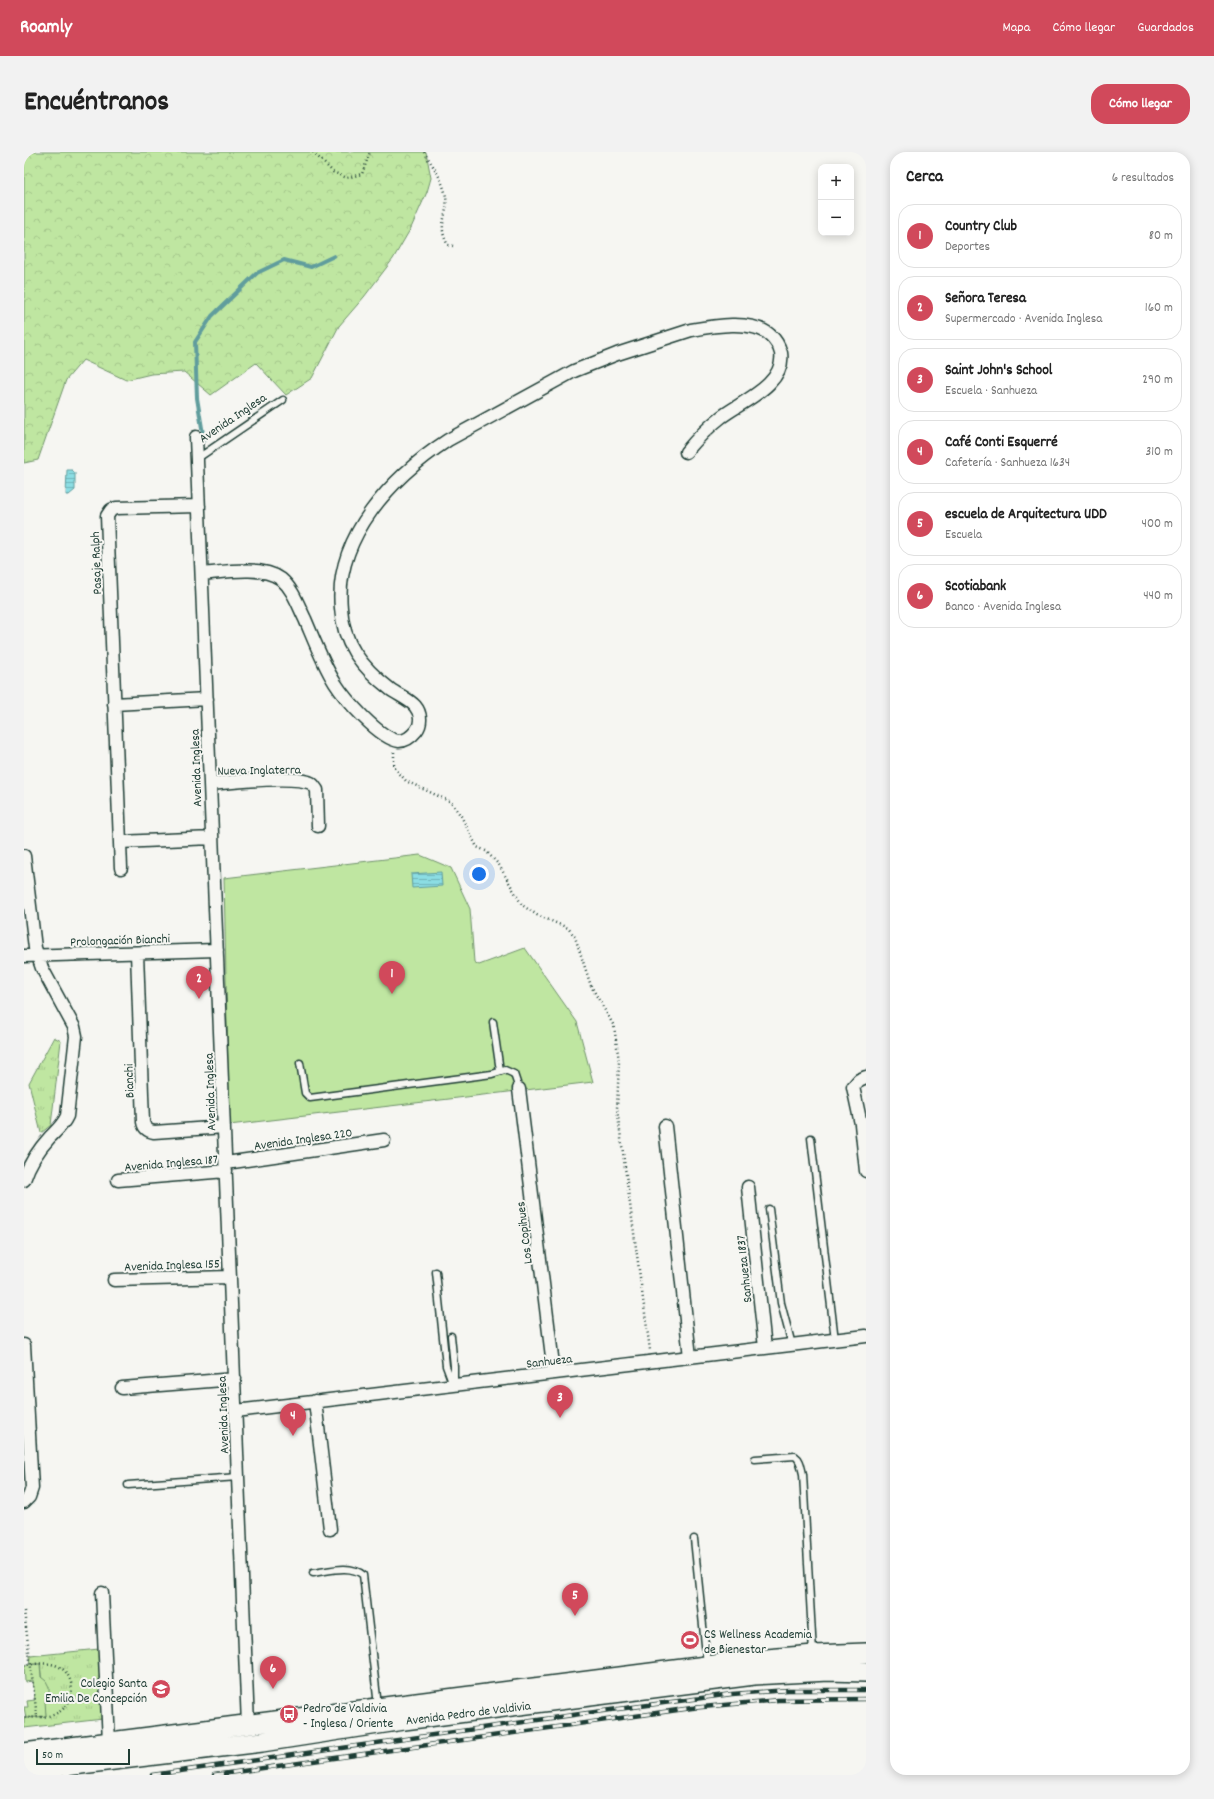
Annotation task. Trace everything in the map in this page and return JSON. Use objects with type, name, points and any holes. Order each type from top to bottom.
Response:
[{"type":"main road","name":"Avenida Pedro de Valdivia","points":[[24,1753],[708,1665],[814,1655],[866,1653]]},
{"type":"main road","name":"Avenida Pedro de Valdivia","points":[[24,1771],[227,1747],[404,1720],[754,1675],[813,1671],[866,1672]]},
{"type":"main road","points":[[227,1747],[239,1737],[248,1725],[262,1742]]},
{"type":"street","points":[[202,574],[259,571],[270,574],[281,580],[294,596],[329,673],[348,701],[378,730],[394,740],[404,740],[415,733],[420,723],[418,711],[411,702],[381,682],[356,654],[344,629],[340,601],[346,558],[358,534],[377,505],[404,474],[448,440],[574,371],[594,362],[691,330],[705,327],[736,325],[754,327],[768,333],[777,344],[781,355],[780,368],[777,375],[764,389],[718,419],[686,452]]},
{"type":"street","name":"Avenida Inglesa","points":[[196,437],[248,1725]]},
{"type":"street","name":"Pasaje Ralph","points":[[121,868],[107,519],[109,513],[118,507],[199,506]]},
{"type":"street","points":[[114,704],[207,699]]},
{"type":"street","name":"Nueva Inglaterra","points":[[210,784],[272,780],[309,782],[317,790],[318,826]]},
{"type":"street","points":[[120,842],[212,838]]},
{"type":"street","points":[[24,856],[32,931],[37,956],[74,1027],[76,1042],[67,1116],[62,1126],[50,1137],[36,1156],[24,1180]]},
{"type":"street","name":"Prolongación Bianchi","points":[[24,956],[217,950]]},
{"type":"street","name":"Bianchi","points":[[137,953],[143,1122],[145,1127],[150,1132],[154,1132],[224,1127]]},
{"type":"street","points":[[866,1077],[859,1080],[852,1087],[861,1124],[866,1171]]},
{"type":"street","name":"Los Copihues","points":[[519,1089],[554,1373]]},
{"type":"street","points":[[664,1126],[690,1357]]},
{"type":"street","name":"Avenida Inglesa 220","points":[[226,1167],[384,1140]]},
{"type":"street","name":"Avenida Inglesa 187","points":[[118,1180],[226,1167]]},
{"type":"street","name":"Sanhueza 1837","points":[[748,1187],[765,1348]]},
{"type":"street","name":"Avenida Inglesa 155","points":[[114,1280],[230,1276]]},
{"type":"street","name":"Sanhueza","points":[[236,1411],[866,1336]]},
{"type":"street","points":[[24,1345],[32,1488],[29,1497],[24,1502]]},
{"type":"street","points":[[122,1388],[234,1379]]},
{"type":"street","points":[[315,1401],[330,1529]]},
{"type":"street","points":[[102,1593],[109,1742]]},
{"type":"lane","name":"Avenida Inglesa","points":[[198,458],[283,400]]},
{"type":"lane","points":[[494,1022],[500,1071]]},
{"type":"lane","points":[[300,1063],[305,1093],[310,1098],[492,1074],[508,1070],[514,1074],[519,1089]]},
{"type":"lane","points":[[811,1138],[835,1340]]},
{"type":"lane","points":[[769,1210],[781,1303],[792,1345]]},
{"type":"lane","points":[[436,1272],[446,1366],[454,1385]]},
{"type":"lane","points":[[451,1336],[454,1385]]},
{"type":"lane","points":[[755,1459],[795,1456],[799,1459],[801,1465],[803,1474],[814,1655]]},
{"type":"lane","points":[[128,1485],[238,1477]]},
{"type":"lane","points":[[694,1539],[708,1665]]},
{"type":"lane","points":[[313,1573],[349,1569],[357,1570],[363,1575],[379,1708]]},
{"type":"path","points":[[313,152],[333,172],[347,178],[362,174],[370,152]]},
{"type":"path","points":[[424,152],[437,172],[446,197],[442,230],[448,245],[453,246]]},
{"type":"path","points":[[394,740],[394,767],[406,781],[451,802],[461,816],[477,847],[486,851],[500,865],[522,906],[537,915],[568,928],[575,937],[591,986],[614,1026],[619,1061],[617,1109],[652,1362]]},
{"type":"path","points":[[24,1611],[37,1717]]},
{"type":"path","points":[[24,1665],[50,1663],[56,1665],[67,1673],[72,1686],[70,1699],[62,1710],[50,1716],[24,1718]]},
{"type":"green space","points":[[24,152],[426,152],[431,178],[427,192],[411,228],[393,259],[364,297],[339,326],[312,378],[286,395],[256,363],[211,395],[184,372],[151,374],[126,380],[83,360],[66,380],[38,460],[24,463]]},
{"type":"green space","points":[[420,855],[451,868],[470,909],[474,962],[479,965],[525,948],[577,1022],[593,1082],[229,1125],[224,878]]},
{"type":"green space","points":[[54,1037],[61,1041],[51,1125],[41,1133],[29,1083]]},
{"type":"green space","points":[[99,1649],[103,1719],[24,1728],[24,1718],[46,1716],[40,1664],[31,1664],[30,1656]]},
{"type":"green space","points":[[40,1664],[41,1677],[46,1681],[49,1687],[49,1694],[45,1701],[46,1716],[26,1718],[24,1707],[28,1707],[27,1701],[35,1700],[33,1681],[25,1682],[24,1665]]},
{"type":"water","points":[[67,470],[72,470],[75,473],[75,490],[69,495],[66,495]]},
{"type":"water","points":[[441,872],[442,886],[412,888],[411,874]]},
{"type":"waterway","points":[[204,440],[197,398],[195,342],[212,316],[257,273],[284,260],[311,267],[334,256]]},
{"type":"railway","points":[[152,1775],[580,1714],[732,1694],[788,1690],[866,1690]]},
{"type":"railway","points":[[214,1775],[692,1708],[778,1700],[866,1699]]},
{"type":"place","name":"Country Club","points":[[392,994]]},
{"type":"place","name":"Señora Teresa","points":[[199,999]]},
{"type":"place","name":"Saint John's School","points":[[560,1418]]},
{"type":"place","name":"Café Conti Esquerré","points":[[293,1436]]},
{"type":"place","name":"escuela de Arquitectura UDD","points":[[575,1616]]},
{"type":"place","name":"CS Wellness Academia de Bienestar","points":[[690,1640]]},
{"type":"place","name":"Colegio Santa Emilia De Concepción","points":[[161,1689]]},
{"type":"place","name":"Scotiabank","points":[[273,1689]]},
{"type":"place","name":"Pedro de Valdivia - Inglesa / Oriente","points":[[289,1714]]}]
